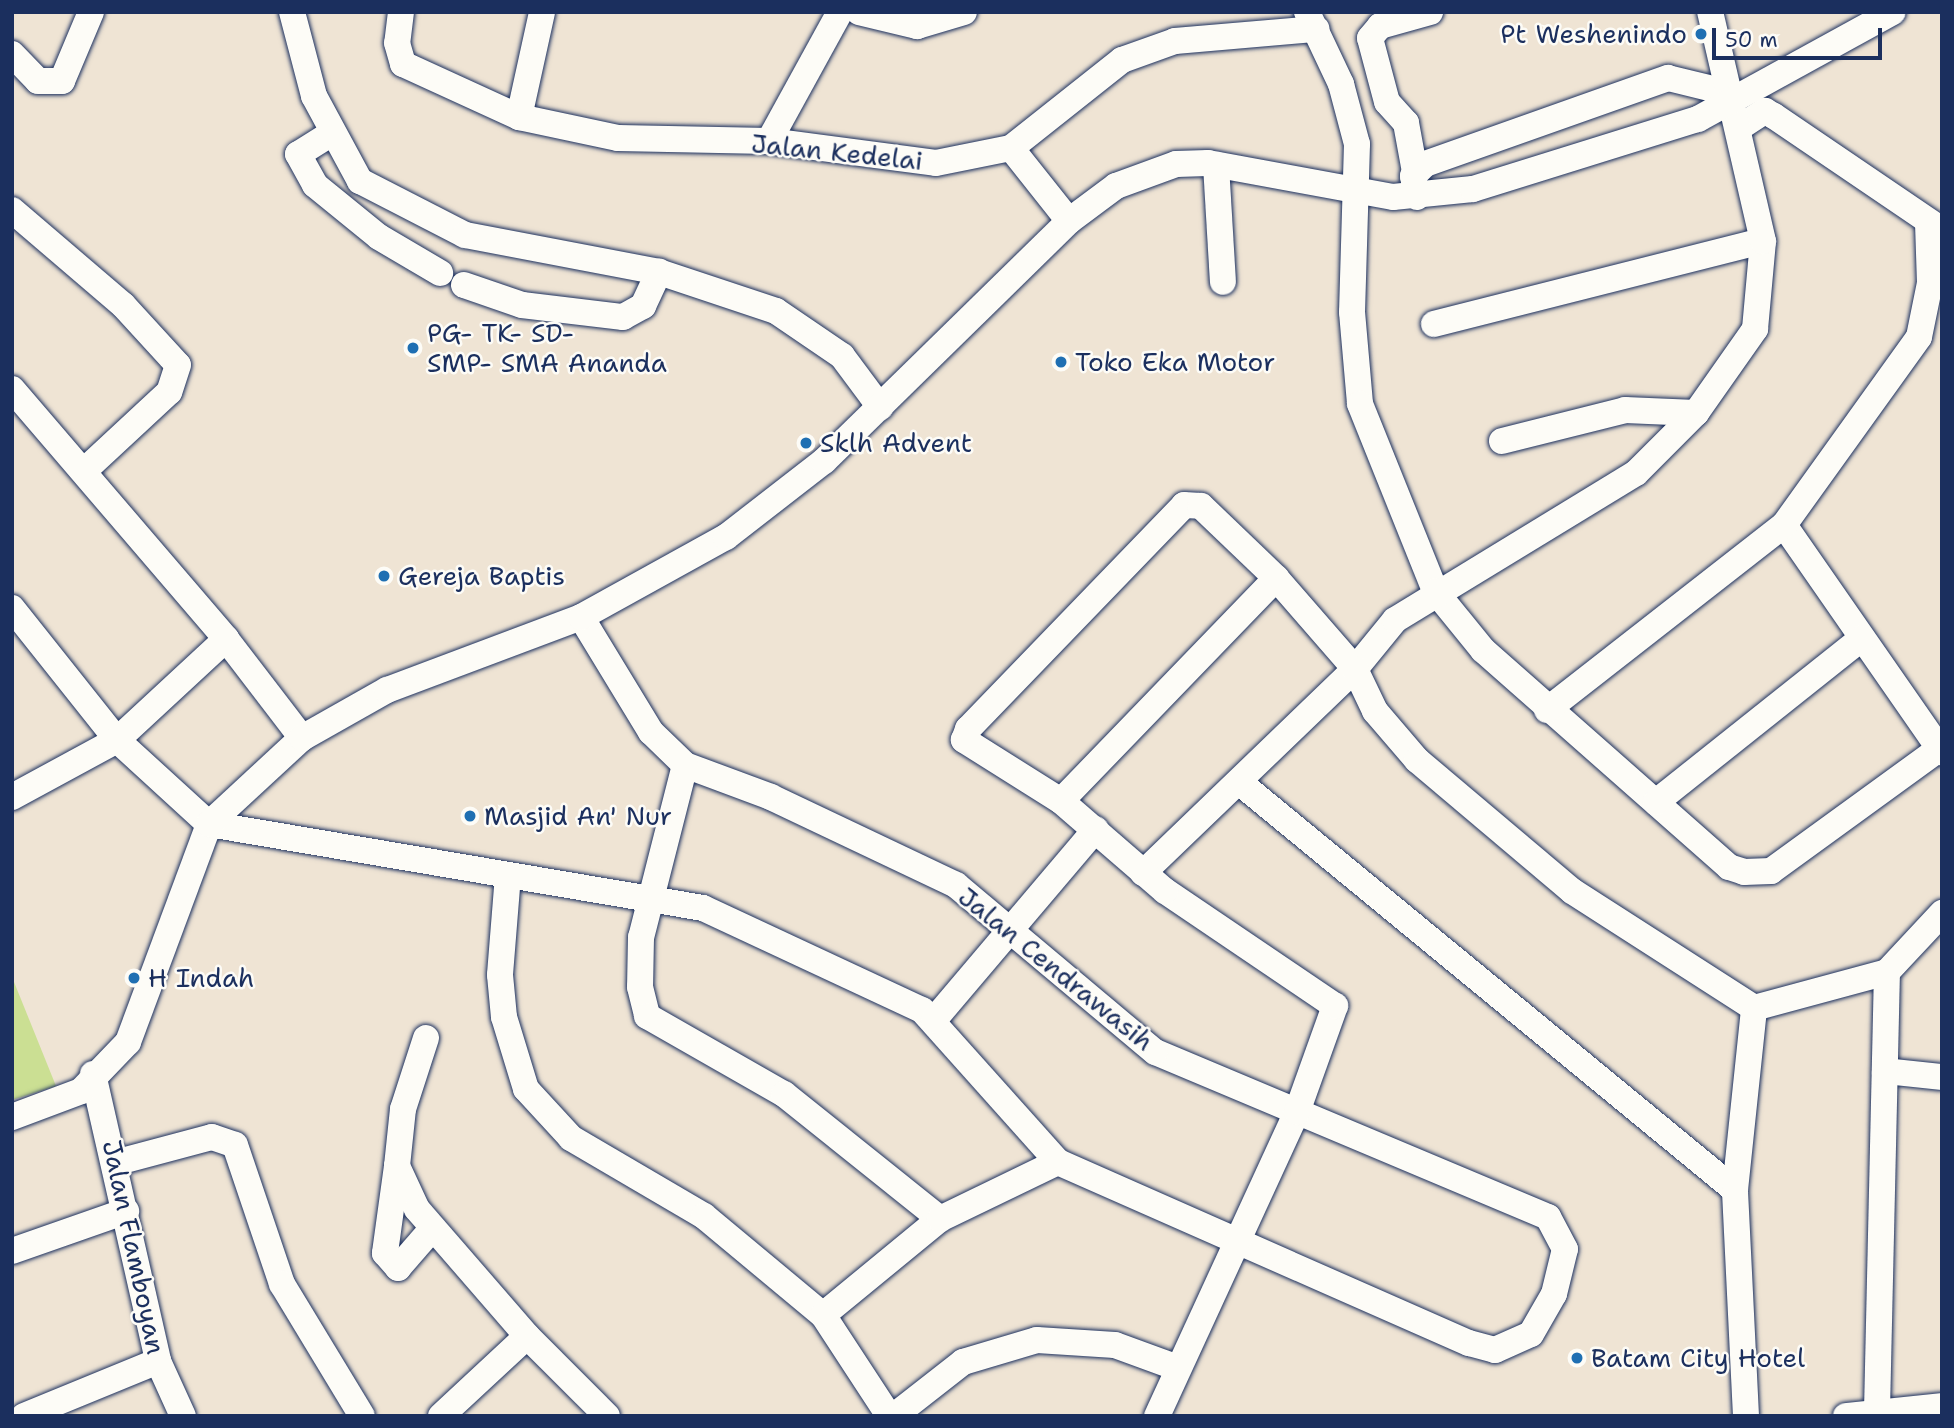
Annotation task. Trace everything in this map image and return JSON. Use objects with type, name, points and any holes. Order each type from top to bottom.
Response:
[{"type":"street","points":[[12,54],[38,81],[62,81],[91,12]]},
{"type":"street","points":[[292,12],[314,96],[360,181],[432,224],[534,253],[659,272],[797,321],[842,356],[880,407]]},
{"type":"street","name":"Jalan Kedelai","points":[[401,12],[397,44],[403,64],[416,75],[519,117],[618,138],[769,141],[936,163],[1011,148],[1122,60],[1175,41],[1312,20]]},
{"type":"street","points":[[519,117],[542,12]]},
{"type":"street","points":[[769,141],[840,12]]},
{"type":"street","points":[[859,12],[917,26],[964,12]]},
{"type":"street","points":[[1416,184],[1406,123],[1387,102],[1370,38],[1380,26],[1430,12]]},
{"type":"street","points":[[1143,873],[1355,669],[1369,644],[1435,592],[1594,501],[1636,473],[1696,413],[1755,329],[1763,241],[1734,97],[1710,12]]},
{"type":"street","points":[[12,1117],[81,1090],[93,1074],[128,1042],[209,824],[302,738],[387,690],[581,617],[726,537],[880,407],[1069,220],[1146,172],[1216,165],[1354,192],[1416,184],[1474,189],[1595,155],[1734,97],[1894,12]]},
{"type":"street","points":[[1312,20],[1351,111],[1354,192],[1352,312],[1360,404],[1435,592],[1483,650],[1547,710],[1657,802],[1729,867],[1758,874],[1771,871],[1941,751],[1784,524]]},
{"type":"street","points":[[1416,184],[1674,76],[1734,97]]},
{"type":"street","points":[[1547,710],[1784,524],[1919,337],[1930,283],[1937,218],[1765,111],[1740,127]]},
{"type":"street","points":[[332,132],[298,154],[316,185],[379,237],[440,273]]},
{"type":"street","points":[[1011,148],[1069,220]]},
{"type":"street","points":[[1216,165],[1223,282]]},
{"type":"street","points":[[12,210],[123,305],[178,365],[169,392],[85,470]]},
{"type":"street","points":[[1434,324],[1763,241]]},
{"type":"street","points":[[464,285],[522,305],[623,317],[643,306],[659,272]]},
{"type":"street","points":[[12,389],[85,470],[226,639],[302,738]]},
{"type":"street","points":[[1502,441],[1625,410],[1696,413]]},
{"type":"street","points":[[1157,1416],[1297,1112],[1335,1006],[1143,873],[1061,801],[969,748],[968,729],[1188,503],[1201,506],[1276,578],[1355,669],[1375,711],[1417,760],[1572,891],[1754,1008],[1887,972],[1942,913]]},
{"type":"street","points":[[1061,801],[1276,578]]},
{"type":"street","points":[[14,613],[117,740],[209,824],[508,875],[653,896],[715,914],[898,995],[934,1020],[1058,1162],[1239,1239]]},
{"type":"street","points":[[581,617],[651,732],[685,765],[638,959],[647,1016],[784,1094],[940,1219]]},
{"type":"street","points":[[1657,802],[1862,638]]},
{"type":"street","points":[[12,797],[117,740],[226,639]]},
{"type":"street","name":"Jalan Cendrawasih","points":[[685,765],[771,797],[925,868],[1013,930],[1155,1052],[1528,1206],[1559,1227],[1565,1249],[1555,1294],[1531,1334],[1495,1350],[1239,1239]]},
{"type":"street","points":[[1239,782],[1735,1189]]},
{"type":"street","points":[[934,1020],[1096,829]]},
{"type":"street","points":[[508,875],[500,975],[504,1017],[526,1089],[571,1138],[704,1216],[823,1315],[891,1416],[963,1362],[1037,1340],[1115,1345],[1178,1368]]},
{"type":"street","points":[[1877,1411],[1887,972]]},
{"type":"street","points":[[1854,981],[1886,1025]]},
{"type":"street","points":[[1746,1416],[1735,1189],[1754,1008]]},
{"type":"street","points":[[426,1038],[403,1109],[385,1254],[398,1268],[430,1231]]},
{"type":"street","points":[[1885,1071],[1942,1077]]},
{"type":"street","name":"Jalan Flamboyan","points":[[93,1074],[118,1163],[158,1361],[183,1416]]},
{"type":"street","points":[[118,1163],[212,1137],[235,1145],[282,1284],[362,1416]]},
{"type":"street","points":[[823,1315],[940,1219],[1058,1162]]},
{"type":"street","points":[[397,1166],[430,1231],[527,1336],[607,1416]]},
{"type":"street","points":[[12,1251],[126,1212]]},
{"type":"street","points":[[441,1416],[527,1336]]},
{"type":"street","points":[[24,1416],[158,1361]]},
{"type":"street","points":[[1846,1416],[1877,1411],[1932,1410]]},
{"type":"green space","points":[[12,977],[56,1086],[12,1100]]},
{"type":"place","name":"Pt Weshenindo","points":[[1701,34]]},
{"type":"place","name":"PG- TK- SD- SMP- SMA Ananda","points":[[413,348]]},
{"type":"place","name":"Toko Eka Motor","points":[[1061,362]]},
{"type":"place","name":"Sklh Advent","points":[[806,443]]},
{"type":"place","name":"Gereja Baptis","points":[[384,576]]},
{"type":"place","name":"Masjid An' Nur","points":[[470,816]]},
{"type":"place","name":"H Indah","points":[[134,978]]},
{"type":"place","name":"Batam City Hotel","points":[[1577,1358]]}]
